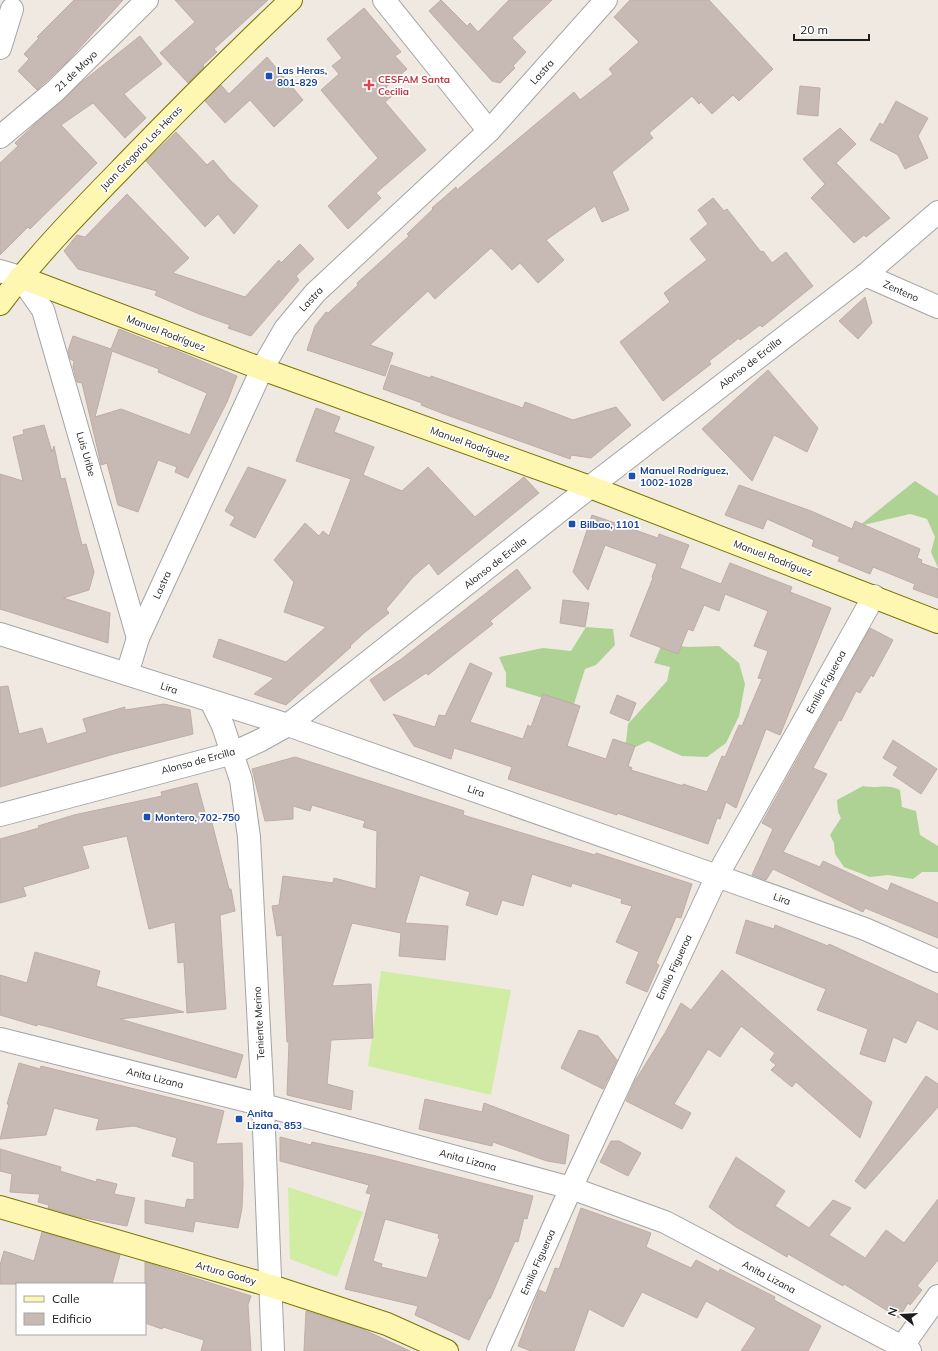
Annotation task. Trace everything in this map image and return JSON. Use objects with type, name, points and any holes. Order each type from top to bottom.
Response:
[{"type":"main road","name":"Juan Gregorio Las Heras","points":[[0,304],[10,274],[291,0]]},
{"type":"main road","name":"Manuel Rodríguez","points":[[10,274],[262,369],[590,487],[938,622]]},
{"type":"main road","name":"Arturo Godoy","points":[[0,1207],[271,1286],[387,1324],[447,1351]]},
{"type":"street","name":"21 de Mayo","points":[[0,137],[55,91],[147,0]]},
{"type":"street","points":[[384,0],[489,131]]},
{"type":"street","name":"Lastra","points":[[127,674],[138,638],[262,369],[286,329],[315,293],[489,131],[606,0]]},
{"type":"street","points":[[0,48],[12,9]]},
{"type":"street","name":"Alonso de Ercilla","points":[[0,815],[233,753],[288,725],[590,487],[865,275],[938,212]]},
{"type":"street","name":"Luis Uribe","points":[[10,274],[43,310],[138,638]]},
{"type":"street","name":"Zenteno","points":[[865,275],[938,307]]},
{"type":"street","name":"Emilio Figueroa","points":[[498,1351],[571,1188],[717,876],[874,596]]},
{"type":"street","name":"Lira","points":[[3,637],[127,674],[288,725],[865,929],[938,961]]},
{"type":"street","name":"Teniente Merino","points":[[211,701],[233,753],[241,780],[249,837],[263,1105],[273,1351]]},
{"type":"street","name":"Anita Lizana","points":[[0,1039],[263,1105],[571,1188],[664,1222],[903,1350]]},
{"type":"street","points":[[903,1350],[938,1296]]},
{"type":"green space","points":[[915,481],[938,496],[938,568],[931,552],[935,537],[927,519],[910,514],[859,526]]},
{"type":"green space","points":[[586,627],[613,629],[615,645],[596,665],[585,669],[573,707],[506,687],[506,673],[499,657],[543,648],[571,651]]},
{"type":"green space","points":[[662,644],[689,647],[719,646],[739,663],[745,684],[739,716],[726,743],[707,757],[682,756],[648,741],[625,752],[628,724],[667,681],[670,667],[654,663]]},
{"type":"green space","points":[[863,786],[886,786],[900,790],[902,807],[916,811],[920,835],[938,846],[938,872],[922,872],[913,879],[888,875],[870,877],[844,867],[835,854],[834,843],[830,835],[841,818],[838,812],[837,800]]},
{"type":"green space","points":[[381,971],[511,990],[491,1095],[368,1066]]},
{"type":"green space","points":[[288,1187],[363,1212],[337,1277],[290,1259]]},
{"type":"building","points":[[74,0],[123,0],[67,62],[37,90],[18,71],[29,59],[24,54],[39,38],[37,37]]},
{"type":"building","points":[[175,0],[268,0],[214,49],[217,52],[203,65],[204,67],[188,83],[160,53],[195,22]]},
{"type":"building","points":[[441,0],[467,26],[470,23],[478,32],[509,0],[552,0],[512,38],[526,52],[513,66],[515,68],[500,83],[492,81],[429,11]]},
{"type":"building","points":[[630,0],[709,0],[773,69],[739,101],[733,95],[712,114],[701,102],[699,104],[692,96],[649,133],[653,138],[612,172],[629,210],[602,222],[595,206],[546,240],[564,260],[538,283],[520,263],[512,270],[491,248],[435,299],[428,291],[370,345],[393,353],[385,376],[307,350],[315,326],[326,312],[328,313],[358,285],[357,283],[409,236],[407,234],[433,209],[432,208],[456,187],[457,190],[574,92],[580,100],[613,74],[609,69],[639,42],[614,17]]},
{"type":"building","points":[[364,8],[401,52],[395,56],[407,69],[386,87],[393,95],[385,102],[426,150],[376,193],[381,198],[348,229],[328,206],[378,158],[321,90],[339,74],[332,66],[342,58],[327,39]]},
{"type":"building","points":[[140,36],[162,64],[124,94],[146,118],[125,138],[93,103],[61,125],[97,163],[30,229],[28,227],[0,255],[0,163],[18,146],[15,143],[78,85]]},
{"type":"building","points":[[267,57],[303,100],[274,127],[250,100],[225,123],[205,101],[221,85],[229,94]]},
{"type":"building","points":[[800,86],[820,88],[818,116],[797,114]]},
{"type":"building","points":[[896,101],[928,118],[918,136],[928,158],[905,169],[898,155],[870,140],[880,123],[883,125]]},
{"type":"building","points":[[840,128],[856,144],[836,163],[890,218],[866,237],[864,235],[854,243],[811,198],[825,184],[803,159]]},
{"type":"building","points":[[176,132],[207,165],[213,160],[230,180],[258,206],[234,234],[218,214],[205,227],[146,161]]},
{"type":"building","points":[[127,194],[189,258],[173,273],[245,297],[279,260],[281,263],[300,244],[314,259],[296,276],[299,280],[251,336],[228,328],[230,325],[199,314],[155,295],[157,291],[78,269],[64,251],[77,235],[85,237]]},
{"type":"building","points":[[713,198],[724,211],[727,209],[761,252],[763,251],[772,263],[786,252],[813,286],[762,327],[760,325],[740,340],[739,338],[709,361],[711,364],[663,401],[620,342],[670,302],[664,293],[707,260],[690,239],[708,224],[698,210]]},
{"type":"building","points":[[865,297],[872,323],[858,339],[839,321]]},
{"type":"building","points":[[119,329],[167,348],[168,347],[237,376],[227,402],[188,478],[175,472],[177,467],[158,460],[138,512],[118,505],[107,463],[101,465],[82,383],[77,382],[73,367],[74,361],[70,359],[68,351],[73,336],[111,349]],"holes":[[[112,351],[159,369],[158,372],[207,393],[190,435],[121,409],[95,417]]]},
{"type":"building","points":[[391,365],[430,378],[431,376],[523,408],[525,402],[573,420],[616,407],[631,425],[591,458],[571,455],[570,459],[444,414],[421,405],[422,403],[383,389]]},
{"type":"building","points":[[768,370],[818,428],[807,452],[774,435],[752,481],[702,429]]},
{"type":"building","points":[[316,408],[340,417],[334,432],[374,447],[363,475],[402,491],[428,467],[475,517],[524,477],[539,493],[438,575],[429,563],[413,577],[386,609],[389,613],[364,633],[350,646],[351,647],[286,705],[254,694],[274,678],[213,657],[219,639],[286,662],[326,627],[284,612],[294,582],[274,560],[305,523],[319,536],[323,531],[329,536],[351,479],[296,461]]},
{"type":"building","points":[[44,425],[52,452],[54,446],[61,479],[65,478],[82,545],[86,544],[94,572],[89,590],[63,598],[110,613],[108,643],[0,609],[0,474],[23,481],[13,437],[24,434],[23,430]]},
{"type":"building","points":[[248,467],[286,480],[255,538],[230,525],[235,517],[225,511]]},
{"type":"building","points":[[739,485],[811,511],[852,529],[855,521],[920,549],[917,558],[922,560],[921,563],[938,569],[938,598],[913,589],[915,584],[873,567],[870,574],[838,561],[840,557],[812,546],[814,540],[767,519],[763,529],[725,515]]},
{"type":"building","points":[[592,515],[658,538],[659,534],[689,545],[680,568],[721,584],[730,563],[792,587],[790,592],[831,608],[780,735],[766,729],[736,808],[726,802],[720,819],[717,818],[708,844],[617,813],[617,815],[508,779],[512,767],[476,755],[454,748],[451,759],[414,746],[393,714],[435,727],[439,715],[445,716],[470,663],[492,673],[470,722],[523,739],[528,725],[531,727],[543,694],[580,706],[567,746],[606,759],[613,739],[635,746],[628,766],[632,768],[631,770],[707,792],[722,756],[725,757],[739,725],[742,726],[762,679],[758,678],[768,651],[754,646],[768,611],[725,594],[719,611],[704,605],[693,631],[688,629],[678,654],[630,636],[657,564],[605,545],[588,590],[573,572]]},
{"type":"building","points":[[517,569],[531,588],[490,621],[493,624],[428,675],[426,673],[384,701],[370,680],[400,660]]},
{"type":"building","points":[[563,600],[589,603],[585,627],[560,623]]},
{"type":"building","points":[[870,628],[893,640],[873,677],[871,675],[860,693],[856,691],[841,721],[839,720],[813,768],[827,774],[783,852],[820,867],[823,861],[888,891],[891,883],[938,903],[938,938],[865,908],[863,912],[773,869],[766,880],[752,875],[773,829],[762,823]]},
{"type":"building","points":[[8,686],[19,734],[42,728],[47,744],[87,732],[83,719],[125,707],[125,710],[164,704],[190,710],[193,734],[114,754],[0,787],[0,687]]},
{"type":"building","points":[[617,695],[636,703],[629,721],[610,713]]},
{"type":"building","points":[[893,740],[937,769],[921,794],[893,775],[898,767],[883,758]]},
{"type":"building","points":[[295,757],[464,811],[463,815],[595,855],[596,853],[692,884],[681,918],[676,917],[656,963],[659,965],[647,992],[626,983],[639,952],[616,942],[632,906],[621,903],[622,899],[572,883],[571,887],[532,874],[523,906],[502,900],[497,915],[466,905],[470,892],[420,875],[405,923],[448,926],[445,960],[399,956],[401,933],[352,923],[332,986],[371,984],[373,1038],[331,1040],[327,1084],[353,1091],[351,1110],[287,1095],[289,1042],[287,1042],[282,935],[277,936],[272,906],[279,905],[283,876],[333,883],[334,878],[376,889],[377,831],[363,827],[365,821],[312,805],[310,811],[293,806],[293,819],[265,821],[252,769]]},
{"type":"building","points":[[197,783],[208,824],[212,823],[229,889],[231,889],[235,911],[220,915],[226,1009],[187,1013],[184,962],[178,963],[175,922],[149,929],[127,836],[82,846],[89,868],[23,887],[26,896],[0,903],[0,839],[39,828],[38,826],[74,815],[162,796],[161,792]]},
{"type":"building","points":[[746,920],[774,929],[775,925],[828,946],[829,944],[938,994],[938,1030],[917,1020],[906,1043],[893,1037],[885,1062],[860,1054],[868,1029],[817,1010],[826,989],[736,953]]},
{"type":"building","points":[[35,952],[100,971],[96,986],[184,1012],[120,1019],[243,1055],[236,1078],[0,1015],[0,975],[27,983]]},
{"type":"building","points":[[722,970],[872,1102],[860,1138],[796,1082],[792,1087],[771,1070],[776,1065],[770,1060],[775,1053],[741,1026],[720,1057],[708,1049],[674,1104],[691,1113],[682,1129],[626,1101],[635,1081],[665,1033],[681,1003],[691,1010]]},
{"type":"building","points":[[579,1030],[598,1036],[617,1060],[603,1089],[561,1068]]},
{"type":"building","points":[[19,1063],[40,1069],[41,1066],[224,1111],[216,1144],[242,1143],[242,1208],[238,1228],[195,1221],[193,1232],[145,1223],[145,1200],[185,1208],[187,1199],[194,1200],[194,1162],[172,1156],[177,1138],[134,1126],[96,1130],[99,1119],[54,1108],[46,1135],[0,1139],[9,1104],[7,1104]]},
{"type":"building","points":[[926,1076],[938,1084],[938,1107],[865,1189],[855,1181]]},
{"type":"building","points":[[425,1099],[482,1112],[484,1103],[569,1135],[565,1164],[547,1161],[493,1142],[492,1146],[419,1129]]},
{"type":"building","points":[[280,1137],[311,1145],[312,1142],[376,1156],[533,1196],[527,1219],[524,1218],[518,1242],[515,1241],[490,1299],[489,1298],[469,1340],[415,1315],[418,1306],[345,1289],[371,1194],[366,1193],[369,1185],[280,1161]],"holes":[[[385,1219],[439,1234],[438,1238],[440,1239],[427,1278],[381,1267],[382,1264],[373,1261]]]},
{"type":"building","points":[[611,1141],[619,1141],[641,1153],[628,1176],[600,1162]]},
{"type":"building","points":[[0,1149],[61,1167],[60,1171],[96,1182],[97,1179],[117,1184],[114,1194],[135,1198],[127,1226],[79,1217],[48,1208],[49,1205],[38,1202],[40,1194],[10,1192],[12,1174],[0,1171]]},
{"type":"building","points":[[736,1157],[785,1191],[775,1206],[809,1228],[833,1200],[851,1208],[829,1235],[865,1258],[886,1230],[904,1243],[938,1199],[938,1260],[917,1286],[922,1290],[910,1305],[908,1303],[899,1318],[844,1284],[843,1286],[788,1254],[787,1257],[736,1227],[709,1207]]},
{"type":"building","points":[[581,1208],[651,1233],[646,1247],[691,1268],[696,1260],[719,1272],[720,1269],[775,1297],[774,1300],[821,1326],[808,1351],[741,1351],[756,1328],[706,1301],[697,1318],[642,1292],[623,1327],[589,1309],[574,1351],[531,1351],[518,1346],[539,1290],[546,1293],[555,1268],[559,1269]]},
{"type":"building","points":[[42,1232],[120,1255],[112,1283],[0,1284],[0,1265],[4,1251],[34,1261]]},
{"type":"building","points":[[145,1262],[251,1296],[248,1305],[251,1351],[201,1351],[204,1340],[146,1323]]},
{"type":"building","points":[[306,1311],[360,1328],[410,1351],[304,1351]]},
{"type":"place","name":"Las Heras, 801-829","points":[[269,76]]},
{"type":"place","name":"CESFAM Santa Cecilia","points":[[369,85]]},
{"type":"place","name":"Manuel Rodríguez, 1002-1028","points":[[632,476]]},
{"type":"place","name":"Bilbao, 1101","points":[[572,524]]},
{"type":"place","name":"Montero, 702-750","points":[[147,817]]},
{"type":"place","name":"Anita Lizana, 853","points":[[239,1119]]}]
